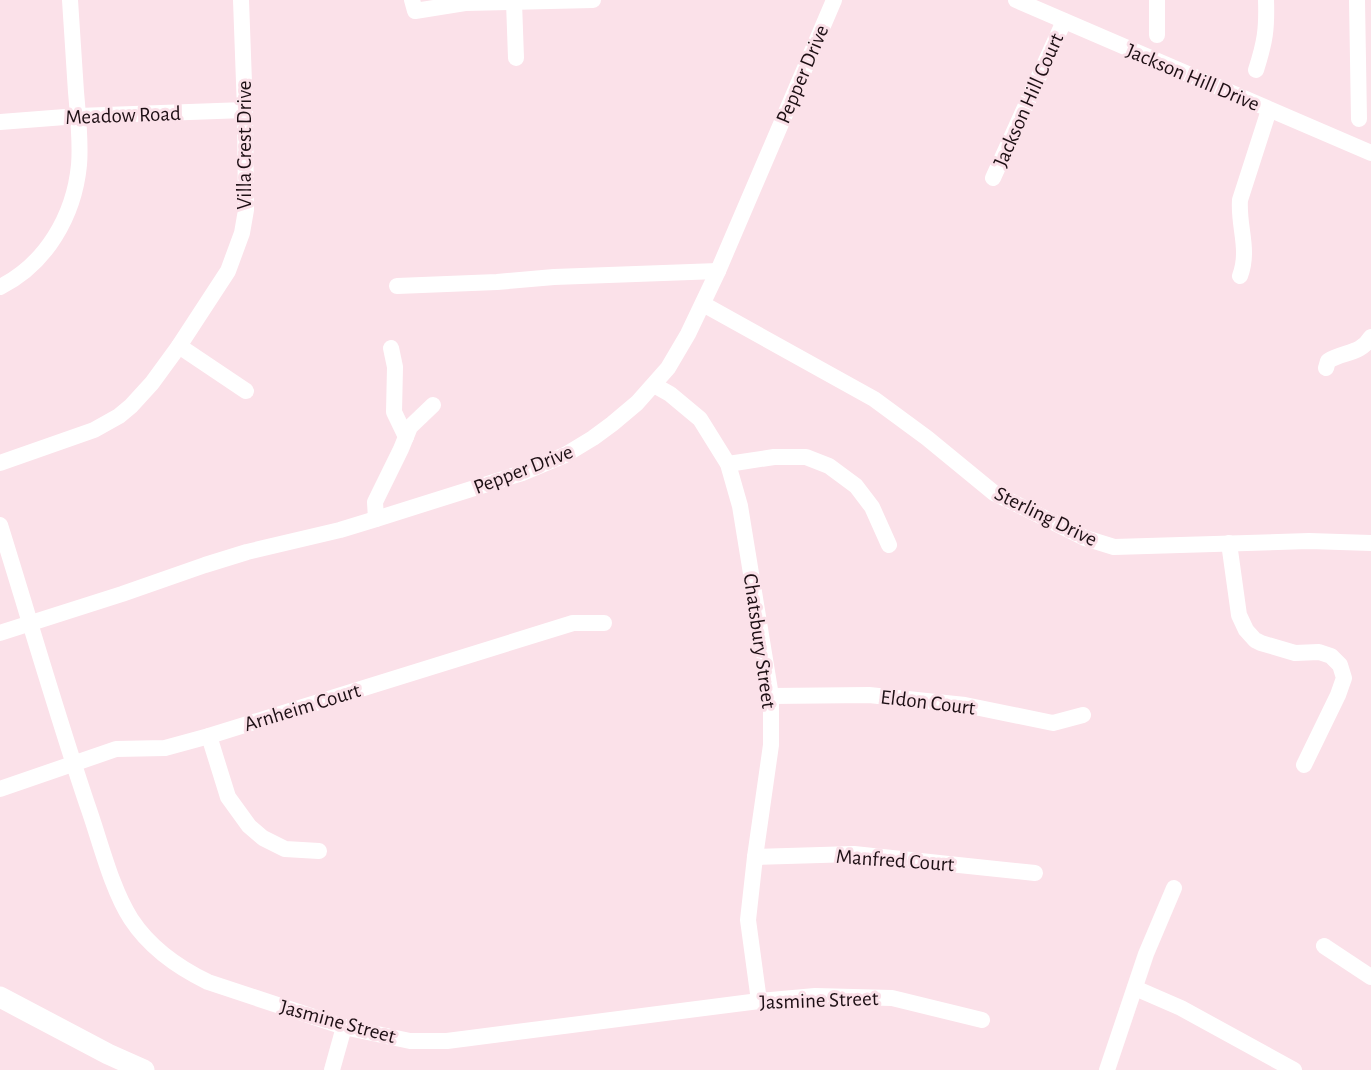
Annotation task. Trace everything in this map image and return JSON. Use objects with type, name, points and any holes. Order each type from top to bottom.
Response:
[{"type":"main road","points":[[0,997],[108,1054],[144,1070]]},
{"type":"street","points":[[0,288],[21,275],[53,240],[75,189],[79,163],[78,116],[70,0]]},
{"type":"street","name":"Villa Crest Drive","points":[[0,463],[81,436],[125,411],[142,395],[179,346],[228,271],[242,233],[246,210],[241,0]]},
{"type":"street","points":[[413,6],[593,0]]},
{"type":"street","name":"Pepper Drive","points":[[0,633],[247,552],[340,530],[522,473],[565,455],[612,424],[654,385],[681,347],[718,271],[834,0]]},
{"type":"street","name":"Jackson Hill Drive","points":[[1016,0],[1034,4],[1064,21],[1371,153]]},
{"type":"street","points":[[1157,0],[1157,35]]},
{"type":"street","points":[[1256,70],[1267,26],[1266,0]]},
{"type":"street","points":[[1357,0],[1359,119]]},
{"type":"street","points":[[513,2],[516,58]]},
{"type":"street","name":"Jackson Hill Court","points":[[993,178],[1064,21]]},
{"type":"street","name":"Meadow Road","points":[[0,122],[78,116],[245,110]]},
{"type":"street","points":[[1240,276],[1245,264],[1245,247],[1240,200],[1269,110]]},
{"type":"street","points":[[397,286],[718,271]]},
{"type":"street","name":"Sterling Drive","points":[[703,304],[874,399],[927,438],[994,493],[1085,538],[1114,547],[1310,541],[1371,543]]},
{"type":"street","points":[[1326,368],[1331,358],[1357,351],[1371,337]]},
{"type":"street","points":[[179,346],[246,391]]},
{"type":"street","points":[[391,348],[395,367],[394,412],[406,437]]},
{"type":"street","name":"Chatsbury Street","points":[[654,385],[670,394],[700,419],[728,464],[740,506],[771,696],[771,745],[748,920],[759,1001]]},
{"type":"street","points":[[376,519],[375,502],[410,427],[433,405]]},
{"type":"street","points":[[728,464],[774,457],[806,457],[829,466],[856,486],[872,507],[889,545]]},
{"type":"street","name":"Jasmine Street","points":[[0,525],[74,764],[117,891],[132,919],[152,944],[178,966],[208,982],[344,1027],[410,1041],[447,1041],[759,1001],[815,996],[892,998],[982,1020]]},
{"type":"street","points":[[1229,543],[1239,615],[1246,630],[1255,640],[1295,653],[1319,652],[1331,656],[1340,665],[1344,678],[1338,695],[1304,765]]},
{"type":"street","name":"Arnheim Court","points":[[0,789],[116,749],[165,748],[209,736],[573,623],[604,623]]},
{"type":"street","name":"Eldon Court","points":[[771,696],[869,695],[965,705],[1053,723],[1083,715]]},
{"type":"street","points":[[209,736],[228,798],[249,826],[263,838],[285,849],[319,851]]},
{"type":"street","name":"Manfred Court","points":[[755,857],[854,854],[1035,873]]},
{"type":"street","points":[[1107,1070],[1146,954],[1174,888]]},
{"type":"street","points":[[1324,946],[1371,976]]},
{"type":"street","points":[[1135,988],[1181,1008],[1294,1070]]},
{"type":"street","points":[[332,1070],[344,1027]]}]
